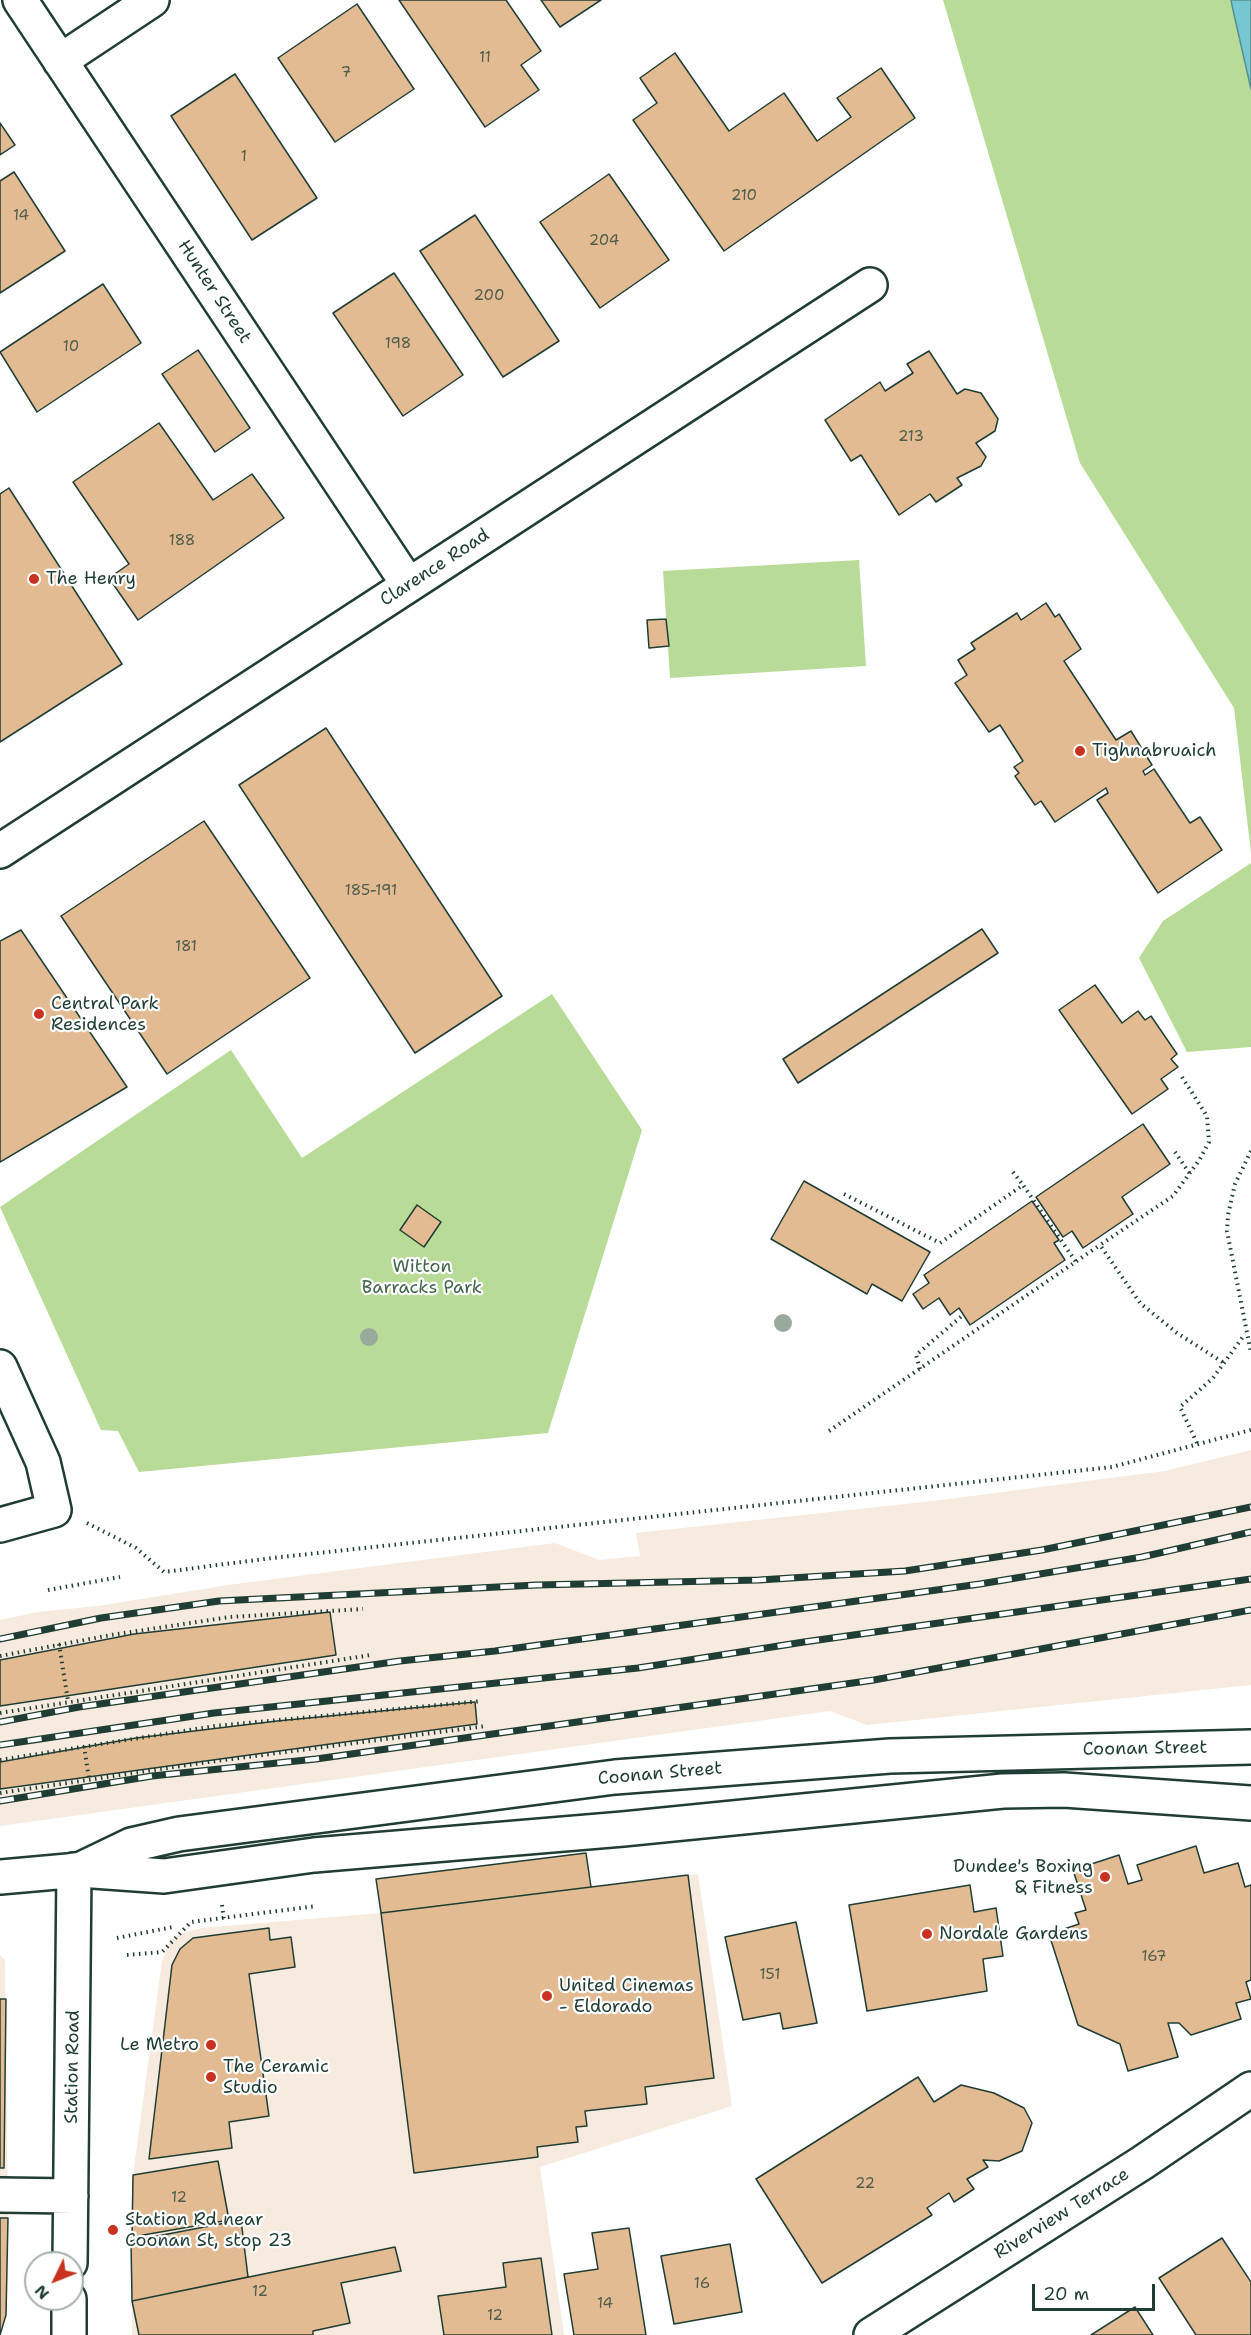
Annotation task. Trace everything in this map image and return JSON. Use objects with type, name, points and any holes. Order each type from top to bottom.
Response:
[{"type":"street","name":"Hunter Street","points":[[20,0],[408,584]]},
{"type":"street","points":[[60,61],[152,0]]},
{"type":"street","name":"Clarence Road","points":[[0,851],[870,285]]},
{"type":"street","points":[[0,1367],[44,1462],[54,1510],[0,1525]]},
{"type":"street","name":"Coonan Street","points":[[76,1870],[131,1845],[161,1837],[558,1784],[752,1765],[890,1756],[1251,1747]]},
{"type":"street","points":[[1060,1750],[1251,1771]]},
{"type":"street","name":"Coonan Street","points":[[0,1877],[76,1870],[164,1876],[314,1855],[646,1827],[1003,1791],[1064,1790],[1251,1803]]},
{"type":"street","name":"Station Road","points":[[70,2251],[76,1870]]},
{"type":"street","name":"Riverview Terrace","points":[[871,2335],[1142,2163],[1251,2089]]},
{"type":"street","points":[[0,2195],[71,2196]]},
{"type":"street","points":[[69,2311],[69,2335]]},
{"type":"path","points":[[829,1431],[1173,1196],[1190,1174],[1209,1142],[1207,1116],[1182,1077]]},
{"type":"path","points":[[1251,1151],[1235,1184],[1227,1231],[1251,1353]]},
{"type":"path","points":[[1175,1152],[1190,1174]]},
{"type":"path","points":[[1013,1172],[1076,1262]]},
{"type":"path","points":[[844,1194],[940,1243],[1023,1185]]},
{"type":"path","points":[[1100,1245],[1140,1303],[1177,1333],[1224,1363]]},
{"type":"path","points":[[920,1369],[916,1355],[963,1315]]},
{"type":"path","points":[[1197,1443],[1180,1407],[1213,1378],[1246,1334]]},
{"type":"path","points":[[54,1510],[113,1534],[136,1548],[164,1572],[272,1558],[1112,1467],[1251,1430]]},
{"type":"path","points":[[48,1590],[120,1577]]},
{"type":"path","points":[[0,1656],[59,1644],[230,1617],[363,1609]]},
{"type":"path","points":[[59,1644],[68,1701]]},
{"type":"path","points":[[0,1713],[371,1654]]},
{"type":"path","points":[[0,1760],[215,1726],[482,1701]]},
{"type":"path","points":[[0,1793],[486,1726]]},
{"type":"path","points":[[84,1746],[89,1779]]},
{"type":"path","points":[[222,1902],[224,1920]]},
{"type":"path","points":[[127,1955],[162,1952],[191,1922],[224,1920],[317,1906]]},
{"type":"path","points":[[117,1938],[173,1927]]},
{"type":"shaded area","points":[[1251,1450],[1251,1685],[867,1725],[830,1711],[0,1826],[0,1620],[38,1612],[98,1606],[228,1585],[555,1543],[599,1560],[640,1556],[636,1533],[933,1501],[1165,1471]]},
{"type":"shaded area","points":[[698,1874],[732,2106],[540,2167],[564,2335],[132,2335],[133,2175],[162,1961],[170,1941],[179,1934],[202,1928],[381,1913]]},
{"type":"shaded area","points":[[0,1955],[5,1960],[8,2218],[6,2315],[0,2335]]},
{"type":"green space","points":[[943,0],[1231,0],[1251,89],[1251,853],[1234,708],[1080,463]]},
{"type":"green space","points":[[859,560],[866,666],[670,678],[663,571]]},
{"type":"green space","points":[[1251,863],[1251,1047],[1187,1052],[1139,958],[1163,921]]},
{"type":"green space","name":"Witton Barracks Park","points":[[552,994],[642,1130],[548,1433],[139,1472],[118,1431],[101,1430],[0,1207],[231,1050],[302,1158]]},
{"type":"water","points":[[1231,0],[1251,0],[1251,89],[1233,10]]},
{"type":"building","points":[[399,0],[506,0],[541,51],[521,65],[539,90],[485,127]]},
{"type":"building","points":[[541,0],[601,0],[560,27]]},
{"type":"building","points":[[357,4],[414,89],[335,142],[278,58]]},
{"type":"building","points":[[675,53],[729,131],[784,93],[817,141],[851,117],[837,98],[881,68],[915,118],[724,251],[633,120],[657,103],[640,78]]},
{"type":"building","points":[[235,74],[317,198],[252,240],[171,116]]},
{"type":"building","points":[[0,123],[15,145],[0,155]]},
{"type":"building","points":[[14,172],[65,251],[0,293],[0,181]]},
{"type":"building","points":[[609,174],[669,260],[600,308],[540,222]]},
{"type":"building","points":[[475,215],[559,341],[503,377],[420,251]]},
{"type":"building","points":[[394,273],[463,375],[403,416],[333,313]]},
{"type":"building","points":[[103,284],[141,343],[37,412],[0,352]]},
{"type":"building","points":[[198,350],[250,428],[215,452],[162,374]]},
{"type":"building","points":[[929,351],[957,394],[965,389],[981,393],[998,419],[995,431],[976,443],[986,457],[981,466],[957,478],[962,485],[936,502],[930,494],[899,515],[861,455],[851,461],[825,420],[880,382],[885,391],[913,373],[907,364]]},
{"type":"building","points":[[159,423],[213,500],[252,474],[284,518],[138,620],[109,578],[129,564],[73,482]]},
{"type":"building","name":"The Henry","points":[[9,488],[122,664],[0,742],[0,494]]},
{"type":"building","name":"Tighnabruaich","points":[[1046,603],[1055,617],[1059,614],[1081,649],[1064,661],[1116,740],[1131,731],[1152,765],[1143,771],[1145,775],[1154,769],[1190,823],[1200,817],[1222,850],[1158,893],[1097,800],[1108,793],[1106,788],[1055,822],[1041,801],[1035,805],[1015,776],[1019,773],[1014,767],[1023,761],[1000,725],[989,732],[955,683],[967,675],[958,660],[975,649],[971,643],[1017,613],[1021,620]]},
{"type":"building","points":[[666,619],[669,646],[649,648],[647,620]]},
{"type":"building","points":[[326,728],[502,996],[415,1053],[239,785]]},
{"type":"building","points":[[204,821],[310,978],[167,1074],[61,916]]},
{"type":"building","points":[[982,929],[998,953],[798,1083],[783,1059]]},
{"type":"building","name":"Central Park Residences","points":[[21,930],[127,1087],[0,1162],[0,941]]},
{"type":"building","points":[[1095,985],[1122,1023],[1138,1011],[1145,1020],[1151,1016],[1177,1054],[1171,1059],[1178,1067],[1161,1079],[1168,1089],[1132,1114],[1059,1010]]},
{"type":"building","points":[[1143,1124],[1170,1164],[1122,1197],[1133,1214],[1083,1248],[1072,1231],[1063,1237],[1036,1197]]},
{"type":"building","points":[[804,1181],[930,1252],[902,1301],[872,1284],[867,1294],[771,1239]]},
{"type":"building","points":[[1032,1201],[1059,1240],[1054,1243],[1065,1260],[970,1325],[959,1308],[950,1315],[939,1298],[923,1309],[913,1294],[929,1283],[924,1275]]},
{"type":"building","points":[[417,1205],[441,1222],[424,1247],[400,1230]]},
{"type":"building","points":[[330,1612],[336,1655],[0,1706],[0,1660],[134,1634]]},
{"type":"building","points":[[475,1702],[477,1724],[0,1789],[0,1762],[136,1738],[277,1721]]},
{"type":"building","points":[[1196,1846],[1204,1873],[1238,1863],[1245,1887],[1251,1885],[1251,1980],[1246,1982],[1251,1999],[1236,2003],[1241,2019],[1191,2035],[1179,2023],[1168,2023],[1178,2057],[1128,2071],[1120,2044],[1078,2025],[1049,1934],[1079,1924],[1075,1913],[1086,1910],[1073,1870],[1119,1855],[1128,1884],[1142,1880],[1137,1865]]},
{"type":"building","points":[[586,1853],[591,1887],[381,1913],[376,1879]]},
{"type":"building","name":"United Cinemas - Eldorado","points":[[688,1875],[714,2078],[645,2087],[647,2104],[585,2111],[587,2126],[576,2127],[578,2142],[537,2147],[538,2157],[414,2173],[381,1913]]},
{"type":"building","name":"Nordale Gardens","points":[[970,1885],[974,1912],[996,1908],[1003,1956],[983,1959],[987,1991],[867,2011],[849,1905]]},
{"type":"building","points":[[796,1922],[817,2023],[783,2029],[780,2013],[743,2020],[725,1937]]},
{"type":"building","name":"Le Metro","points":[[269,1928],[270,1940],[291,1937],[295,1967],[249,1974],[269,2116],[229,2122],[232,2148],[149,2159],[172,1965],[180,1949],[193,1938]]},
{"type":"building","points":[[0,1999],[6,1999],[4,2168],[0,2168]]},
{"type":"building","points":[[918,2077],[934,2102],[961,2085],[994,2093],[1024,2108],[1032,2123],[1022,2151],[999,2161],[983,2160],[988,2167],[967,2179],[974,2189],[954,2202],[949,2193],[927,2208],[932,2215],[822,2283],[756,2179]]},
{"type":"building","points":[[218,2161],[229,2220],[132,2237],[133,2175]]},
{"type":"building","points":[[0,2218],[8,2218],[6,2315],[0,2335]]},
{"type":"building","points":[[241,2220],[248,2277],[132,2301],[131,2241]]},
{"type":"building","points":[[629,2228],[646,2335],[574,2335],[564,2274],[598,2269],[592,2233]]},
{"type":"building","points":[[1222,2238],[1251,2282],[1251,2335],[1196,2335],[1159,2278]]},
{"type":"building","points":[[730,2244],[742,2312],[674,2324],[661,2256]]},
{"type":"building","points":[[395,2247],[401,2271],[341,2283],[350,2323],[313,2331],[313,2335],[139,2335],[132,2301]]},
{"type":"building","points":[[541,2258],[552,2335],[444,2335],[438,2296],[506,2287],[503,2263]]},
{"type":"building","points":[[1135,2307],[1153,2335],[1091,2335]]},
{"type":"railway","points":[[0,1639],[101,1618],[219,1601],[537,1585],[759,1580],[905,1571],[1042,1550],[1251,1507]]},
{"type":"railway","points":[[0,1722],[79,1707],[400,1661],[495,1651],[980,1584],[1142,1557],[1251,1532]]},
{"type":"railway","points":[[0,1745],[214,1713],[638,1668],[804,1642],[1251,1579]]},
{"type":"railway","points":[[0,1801],[152,1776],[316,1759],[874,1680],[1251,1610]]},
{"type":"place","name":"The Henry","points":[[34,579]]},
{"type":"place","name":"Tighnabruaich","points":[[1080,751]]},
{"type":"place","name":"Central Park Residences","points":[[39,1014]]},
{"type":"place","name":"Dundee's Boxing & Fitness","points":[[1105,1877]]},
{"type":"place","name":"Nordale Gardens","points":[[927,1934]]},
{"type":"place","name":"United Cinemas - Eldorado","points":[[547,1996]]},
{"type":"place","name":"Le Metro","points":[[211,2045]]},
{"type":"place","name":"The Ceramic Studio","points":[[211,2077]]},
{"type":"place","name":"Station Rd near Coonan St, stop 23","points":[[113,2230]]}]
